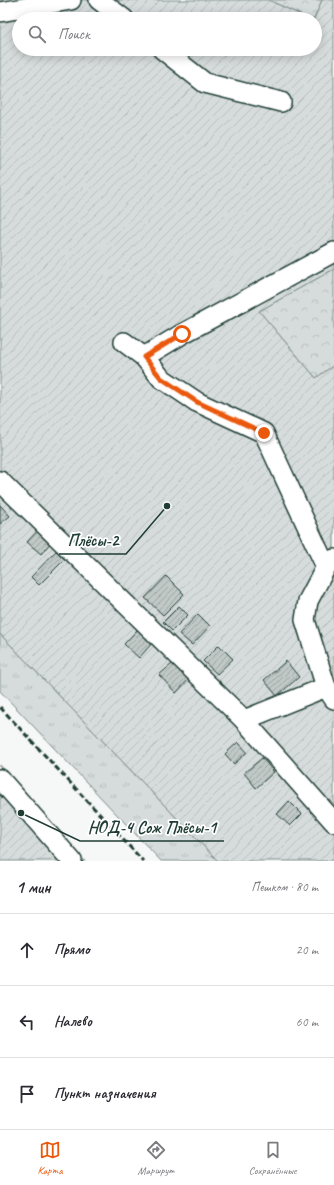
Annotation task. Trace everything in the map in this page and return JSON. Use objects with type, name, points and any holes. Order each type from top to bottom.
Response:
[{"type":"lane","points":[[0,12],[71,0]]},
{"type":"lane","points":[[99,0],[115,12]]},
{"type":"lane","points":[[171,56],[206,82],[281,102]]},
{"type":"lane","points":[[144,357],[182,334],[334,252]]},
{"type":"lane","points":[[124,342],[144,357],[161,378],[197,402],[264,433],[330,563],[308,601],[305,620],[330,693],[244,720]]},
{"type":"lane","points":[[0,481],[244,720],[334,822]]},
{"type":"lane","points":[[0,779],[72,861]]},
{"type":"green space","points":[[0,0],[268,0],[295,12],[12,12],[12,56],[322,56],[322,12],[317,12],[322,0],[334,0],[334,269],[259,311],[316,378],[334,365],[334,861],[218,861],[0,634]]},
{"type":"green space","points":[[268,0],[322,0],[317,12],[295,12]]},
{"type":"green space","points":[[334,269],[334,365],[316,378],[259,311]]},
{"type":"green space","points":[[0,634],[218,861],[161,861],[0,691]]},
{"type":"green space","points":[[0,765],[85,861],[0,861]]},
{"type":"building","points":[[0,505],[10,516],[0,524]]},
{"type":"building","points":[[39,529],[52,541],[41,554],[27,542]]},
{"type":"building","points":[[56,551],[65,559],[39,585],[31,577]]},
{"type":"building","points":[[166,576],[184,594],[163,615],[145,598]]},
{"type":"building","points":[[179,606],[188,615],[172,631],[163,622]]},
{"type":"building","points":[[198,614],[210,626],[192,645],[179,634]]},
{"type":"building","points":[[138,629],[153,642],[139,658],[124,644]]},
{"type":"building","points":[[219,645],[233,659],[217,674],[203,661]]},
{"type":"building","points":[[286,661],[299,677],[277,696],[264,680]]},
{"type":"building","points":[[173,663],[189,679],[176,693],[159,675]]},
{"type":"building","points":[[238,742],[247,752],[234,764],[225,754]]},
{"type":"building","points":[[262,758],[274,772],[256,788],[244,773]]},
{"type":"building","points":[[289,801],[302,814],[290,826],[277,814]]},
{"type":"railway","points":[[0,707],[143,861]]},
{"type":"place","name":"Плёсы-2","points":[[167,506]]},
{"type":"place","name":"НОД-4 Сож Плёсы-1","points":[[21,813]]},
{"type":"route","points":[[182,334],[144,357],[161,378],[197,402],[264,433]]}]
